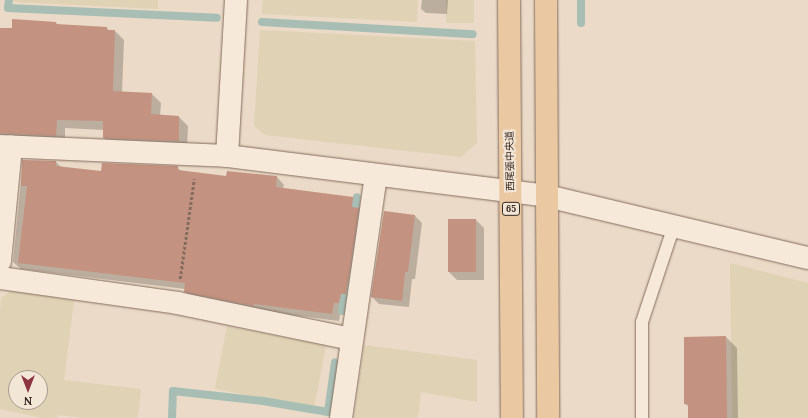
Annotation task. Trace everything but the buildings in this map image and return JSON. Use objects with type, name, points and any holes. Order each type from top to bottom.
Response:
[{"type":"main road","name":"西尾張中央道","points":[[509,0],[512,418]]},
{"type":"main road","points":[[546,0],[548,418]]},
{"type":"street","points":[[227,156],[236,0]]},
{"type":"street","points":[[0,261],[5,146],[227,156],[376,176],[547,196],[808,258]]},
{"type":"street","points":[[341,418],[351,339],[376,176]]},
{"type":"street","points":[[0,278],[177,303],[351,339]]},
{"type":"lane","points":[[642,418],[642,322],[674,226]]},
{"type":"path","points":[[177,303],[197,155]]},
{"type":"shaded area","points":[[14,0],[158,0],[158,9],[14,2]]},
{"type":"shaded area","points":[[263,0],[418,0],[417,22],[262,14]]},
{"type":"shaded area","points":[[446,0],[474,0],[474,23],[446,23]]},
{"type":"shaded area","points":[[260,30],[475,41],[477,143],[461,157],[265,135],[254,126]]},
{"type":"shaded area","points":[[730,263],[808,283],[808,418],[732,418]]},
{"type":"shaded area","points":[[11,291],[74,300],[64,380],[141,389],[138,418],[85,418],[58,415],[58,418],[42,418],[0,409],[1,298]]},
{"type":"shaded area","points":[[227,326],[326,345],[314,408],[215,389]]},
{"type":"shaded area","points":[[364,345],[477,360],[477,402],[421,392],[418,418],[354,418]]},
{"type":"waterway","points":[[9,0],[8,8],[217,18]]},
{"type":"waterway","points":[[581,0],[581,23]]},
{"type":"waterway","points":[[262,22],[473,34]]},
{"type":"waterway","points":[[354,218],[357,197]]},
{"type":"waterway","points":[[342,311],[345,285]]},
{"type":"waterway","points":[[172,418],[173,391],[263,401],[328,412],[335,362]]}]
